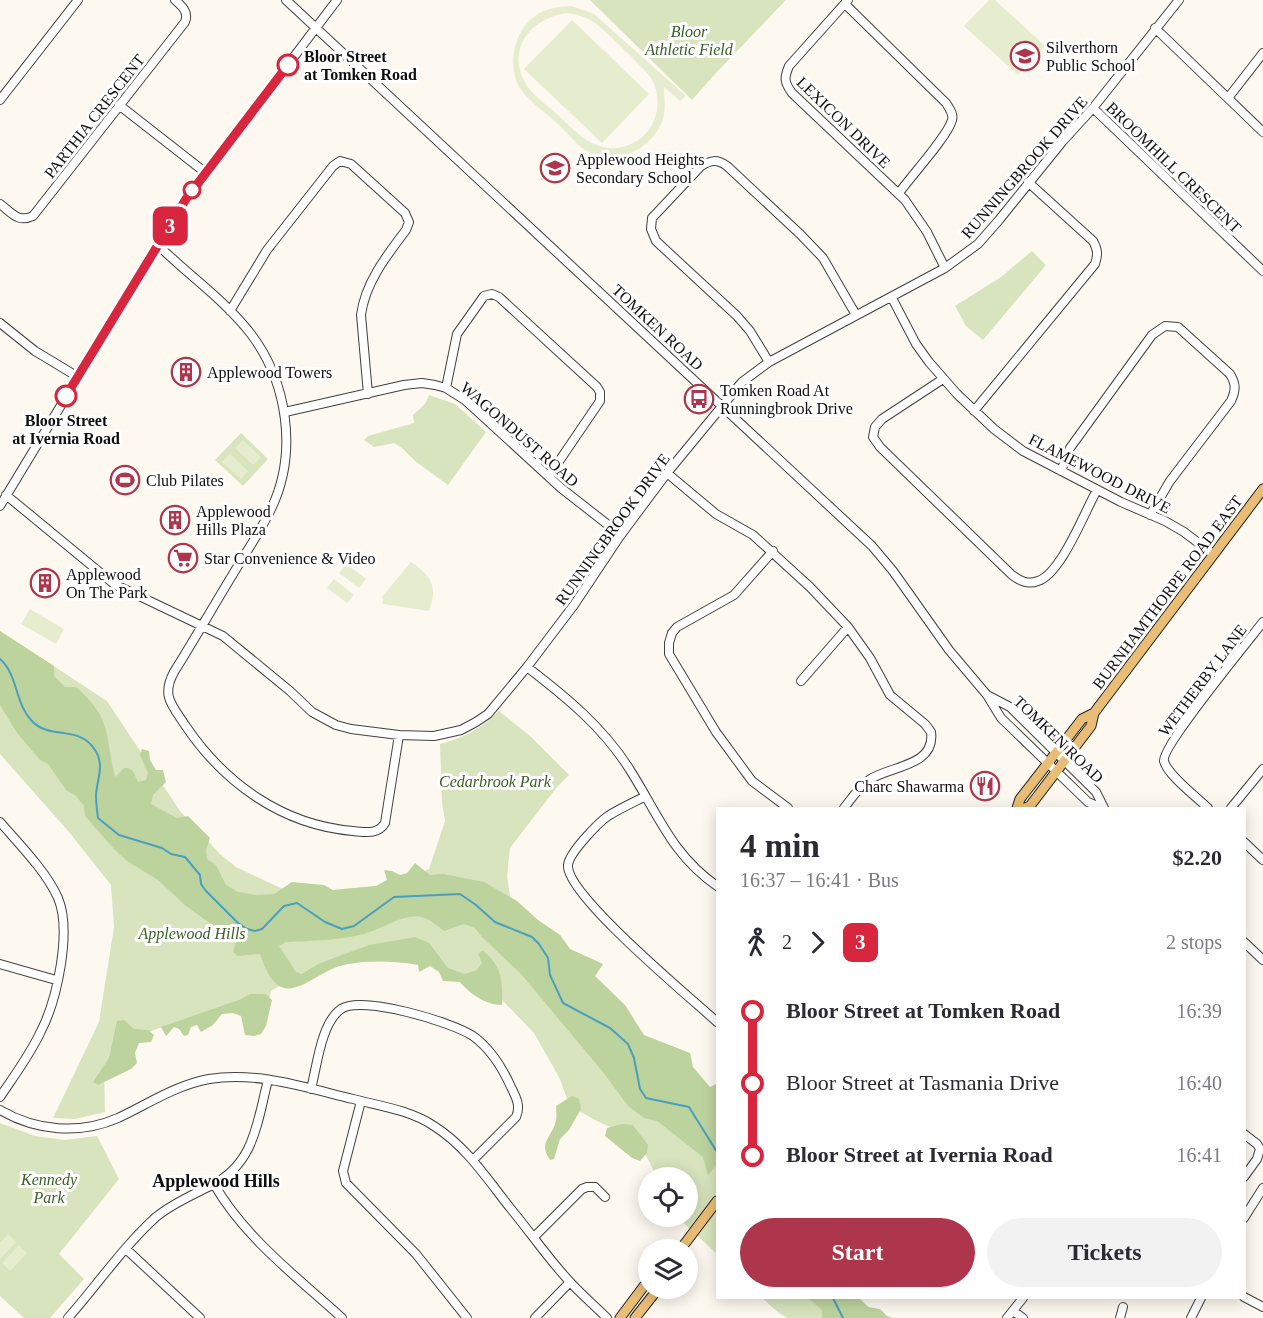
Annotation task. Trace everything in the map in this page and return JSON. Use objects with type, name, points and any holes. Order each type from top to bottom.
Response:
[{"type":"main road","name":"BURNHAMTHORPE ROAD EAST","points":[[1028,807],[1091,726],[1094,713],[1263,489]]},
{"type":"main road","name":"BURNHAMTHORPE ROAD EAST","points":[[1017,807],[1020,799],[1055,752],[1082,719],[1094,713]]},
{"type":"main road","points":[[688,1239],[716,1202]]},
{"type":"main road","points":[[620,1318],[638,1294]]},
{"type":"main road","points":[[635,1318],[649,1299]]},
{"type":"street","points":[[0,100],[78,0]]},
{"type":"street","name":"PARTHIA CRESCENT","points":[[0,204],[20,219],[25,220],[33,216],[184,22],[187,14],[175,0]]},
{"type":"street","name":"TOMKEN ROAD","points":[[286,0],[872,546],[893,571],[949,650],[987,695],[1001,718],[1088,802],[1100,807]]},
{"type":"street","points":[[0,506],[186,199],[338,0]]},
{"type":"street","name":"RUNNINGBROOK DRIVE","points":[[6,495],[114,584],[235,644],[312,712],[323,719],[351,729],[399,735],[445,735],[476,722],[488,714],[527,668],[667,472],[742,382],[769,362],[945,268],[978,244],[1028,182],[1093,108],[1179,0]]},
{"type":"street","points":[[847,2],[946,103],[952,112],[953,118],[947,131],[899,194]]},
{"type":"street","name":"LEXICON DRIVE","points":[[847,2],[789,66],[785,75],[785,83],[792,93],[899,194],[921,223],[945,268]]},
{"type":"street","points":[[1155,28],[1263,132]]},
{"type":"street","points":[[1228,98],[1263,53]]},
{"type":"street","points":[[119,105],[206,173]]},
{"type":"street","name":"BROOMHILL CRESCENT","points":[[1093,108],[1263,271]]},
{"type":"street","points":[[769,362],[750,331],[737,316],[656,242],[651,229],[652,218],[701,166],[711,160],[719,161],[800,234],[822,258],[856,315]]},
{"type":"street","points":[[230,311],[267,250],[333,166],[340,161],[351,164],[405,213],[409,222],[370,283],[363,302],[362,337],[368,394]]},
{"type":"street","points":[[974,411],[1095,264],[1098,257],[1097,248],[1093,242],[1028,182]]},
{"type":"street","points":[[158,245],[230,311],[250,333],[278,382],[285,412],[283,465],[273,505],[169,682],[168,699],[214,763],[259,801],[301,820],[345,830],[378,831],[383,827],[387,818],[399,735]]},
{"type":"street","points":[[446,388],[457,334],[484,296],[492,294],[499,297],[597,387],[600,393],[600,401],[549,476]]},
{"type":"street","name":"FLAMEWOOD DRIVE","points":[[892,298],[916,344],[943,379],[974,411],[1023,451],[1096,490],[1184,532],[1213,554]]},
{"type":"street","points":[[0,323],[35,351],[78,377]]},
{"type":"street","points":[[1061,471],[1070,448],[1152,335],[1165,326],[1178,327],[1230,374],[1235,382],[1235,392],[1170,481],[1150,515]]},
{"type":"street","points":[[943,379],[882,419],[875,427],[873,437],[880,447],[1021,581],[1040,581],[1048,574],[1066,552],[1096,490]]},
{"type":"street","name":"WAGONDUST ROAD","points":[[285,412],[415,384],[446,388],[465,400],[561,488],[621,535]]},
{"type":"street","points":[[667,472],[716,514],[739,525],[772,551],[824,601],[848,627],[870,658],[890,695],[929,729],[932,738],[930,745],[920,757],[906,766],[870,779],[845,807]]},
{"type":"street","points":[[772,551],[734,595],[677,627],[669,643],[672,662],[736,761],[752,781],[788,807]]},
{"type":"street","name":"WETHERBY LANE","points":[[1207,807],[1169,771],[1164,762],[1164,754],[1177,733],[1263,622]]},
{"type":"street","points":[[801,681],[848,627]]},
{"type":"street","points":[[527,668],[564,696],[597,728],[631,771],[669,839],[685,859],[716,885]]},
{"type":"street","name":"TOMKEN ROAD","points":[[987,695],[1010,707],[1096,792],[1103,807]]},
{"type":"street","points":[[1232,807],[1263,769]]},
{"type":"street","points":[[644,797],[607,817],[592,831],[571,857],[568,865],[569,874],[594,907],[626,942],[716,1021]]},
{"type":"street","points":[[0,822],[48,881],[58,899],[65,930],[64,946],[51,1005],[43,1029],[0,1097]]},
{"type":"street","points":[[1246,844],[1263,860]]},
{"type":"street","points":[[1246,944],[1263,960]]},
{"type":"street","points":[[0,964],[56,980]]},
{"type":"street","points":[[311,1089],[327,1025],[341,1009],[361,1004],[439,1020],[472,1036],[486,1049],[501,1065],[518,1101],[519,1109],[516,1117],[473,1160]]},
{"type":"street","points":[[0,1110],[17,1119],[47,1128],[76,1129],[116,1119],[175,1089],[221,1077],[268,1080],[404,1112],[433,1125],[458,1144],[570,1282],[607,1318]]},
{"type":"street","points":[[68,1318],[126,1249],[166,1209],[214,1184],[233,1171],[246,1155],[268,1080]]},
{"type":"street","points":[[361,1101],[343,1171],[346,1183],[416,1254],[467,1318]]},
{"type":"street","points":[[1246,1136],[1260,1149],[1257,1159],[1246,1174]]},
{"type":"street","points":[[214,1184],[234,1216],[342,1318]]},
{"type":"street","points":[[534,1237],[582,1189],[595,1187],[605,1197]]},
{"type":"street","points":[[1246,1215],[1263,1188]]},
{"type":"street","points":[[126,1249],[200,1318]]},
{"type":"street","points":[[535,1318],[570,1282]]},
{"type":"street","points":[[1246,1298],[1263,1307]]},
{"type":"street","points":[[1007,1318],[1022,1299]]},
{"type":"street","points":[[1191,1318],[1200,1299]]},
{"type":"street","points":[[1120,1318],[1123,1307]]},
{"type":"street","points":[[1013,1311],[1023,1318]]},
{"type":"green space","name":"Bloor Athletic Field","points":[[590,0],[786,0],[692,100]]},
{"type":"green space","points":[[989,0],[995,0],[1045,46],[1018,75],[964,26]]},
{"type":"green space","points":[[572,6],[594,14],[686,96],[680,101],[664,87],[663,119],[658,130],[642,147],[620,156],[608,157],[585,150],[530,100],[518,85],[513,63],[520,34],[535,16],[548,9]],"holes":[[[566,13],[579,15],[592,21],[633,58],[651,78],[657,97],[656,116],[647,133],[631,144],[609,148],[590,142],[527,86],[519,61],[524,39],[541,22]]]},
{"type":"green space","points":[[572,20],[649,94],[602,143],[524,69]]},
{"type":"green space","points":[[1032,251],[1046,265],[983,340],[966,326],[955,306],[1001,277]]},
{"type":"green space","points":[[429,395],[455,404],[486,432],[448,485],[394,443],[374,447],[364,440],[368,436],[414,423],[413,415],[425,404]]},
{"type":"green space","points":[[241,433],[268,459],[243,486],[215,460]]},
{"type":"green space","points":[[243,440],[261,457],[253,465],[235,448]]},
{"type":"green space","points":[[230,454],[248,471],[241,479],[222,462]]},
{"type":"green space","points":[[411,562],[424,572],[431,583],[433,595],[429,611],[383,604],[382,597]]},
{"type":"green space","points":[[346,564],[366,579],[359,588],[339,573]]},
{"type":"green space","points":[[334,579],[354,595],[347,603],[327,588]]},
{"type":"green space","points":[[30,609],[64,629],[56,644],[21,624]]},
{"type":"green space","name":"Applewood Hills","points":[[0,631],[107,701],[180,811],[220,854],[236,867],[285,890],[333,890],[399,884],[429,869],[445,821],[442,803],[440,744],[472,732],[499,711],[530,736],[569,775],[510,848],[507,876],[511,903],[560,935],[570,949],[603,964],[595,976],[716,1130],[716,1253],[688,1227],[698,1227],[698,1167],[652,1167],[640,1144],[569,1105],[560,1079],[534,1033],[504,1002],[412,954],[318,964],[271,991],[266,1017],[241,999],[140,1035],[104,1069],[105,1112],[75,1119],[53,1118],[99,1022],[114,927],[111,885],[69,832],[0,754]]},
{"type":"green space","points":[[0,631],[54,666],[54,676],[65,687],[76,687],[96,708],[105,728],[115,777],[124,768],[128,768],[133,771],[138,782],[146,780],[148,773],[140,755],[142,749],[149,751],[150,760],[156,770],[163,770],[166,782],[153,795],[151,804],[177,818],[188,816],[210,838],[206,850],[207,859],[216,865],[226,885],[238,892],[256,895],[274,894],[292,882],[324,885],[333,890],[376,886],[387,880],[384,870],[400,875],[407,873],[415,863],[430,875],[443,874],[484,882],[517,901],[538,920],[560,935],[570,949],[603,964],[595,976],[625,1005],[644,1035],[690,1053],[693,1067],[710,1087],[716,1084],[716,1165],[708,1175],[703,1157],[657,1121],[644,1118],[628,1106],[603,1072],[521,974],[475,928],[464,924],[444,931],[427,919],[414,917],[399,920],[364,934],[316,941],[286,942],[279,946],[296,972],[301,974],[318,964],[369,945],[415,937],[429,943],[448,968],[465,974],[477,970],[482,963],[478,953],[483,951],[498,968],[502,1005],[479,998],[460,982],[443,981],[439,972],[430,966],[419,972],[418,965],[401,963],[348,964],[334,968],[298,987],[287,988],[278,985],[268,974],[260,954],[238,956],[233,952],[236,942],[186,906],[158,880],[127,861],[114,849],[85,816],[84,806],[76,796],[66,790],[48,764],[40,760],[17,733],[0,705]]},
{"type":"green space","points":[[250,994],[266,994],[272,1000],[266,1026],[261,1034],[245,1035],[241,1016],[233,1013],[222,1014],[213,1025],[201,1032],[197,1025],[191,1027],[188,1035],[184,1036],[179,1029],[174,1027],[166,1036],[161,1027],[241,999]]},
{"type":"green space","points":[[124,1020],[134,1029],[148,1030],[154,1035],[151,1042],[139,1043],[135,1053],[137,1063],[131,1069],[98,1085],[93,1082],[109,1058],[117,1021]]},
{"type":"green space","points":[[572,1096],[579,1099],[581,1109],[569,1130],[560,1139],[554,1159],[550,1160],[546,1154],[545,1144],[556,1120],[556,1106]]},
{"type":"green space","name":"Kennedy Park","points":[[0,1123],[35,1136],[65,1140],[97,1136],[119,1179],[59,1254],[84,1279],[50,1318],[24,1318],[0,1296]]},
{"type":"green space","points":[[622,1124],[633,1125],[648,1145],[647,1153],[640,1161],[632,1158],[605,1136],[607,1128]]},
{"type":"green space","points":[[8,1234],[16,1242],[0,1259],[0,1243]]},
{"type":"green space","points":[[19,1245],[27,1253],[10,1271],[2,1263]]},
{"type":"green space","points":[[763,1299],[860,1299],[880,1318],[788,1318]]},
{"type":"green space","points":[[809,1299],[860,1299],[868,1307],[880,1309],[893,1318],[822,1318],[822,1310]]},
{"type":"waterway","points":[[0,659],[10,673],[22,706],[31,720],[46,730],[81,737],[95,750],[100,761],[96,795],[98,818],[119,835],[185,857],[200,875],[201,884],[206,891],[238,923],[247,929],[255,931],[262,929],[284,906],[297,903],[325,922],[342,929],[354,926],[394,897],[460,894],[495,922],[532,937],[539,944],[548,958],[550,975],[563,1003],[610,1028],[628,1044],[634,1058],[640,1089],[646,1098],[689,1107],[716,1150]]},
{"type":"waterway","points":[[834,1299],[843,1318]]},
{"type":"bus line","name":"3","points":[[66,396],[186,199],[288,65]]},
{"type":"place","name":"Silverthorn Public School","points":[[1025,56]]},
{"type":"place","name":"Bloor Street at Tomken Road","points":[[288,65]]},
{"type":"place","name":"Applewood Heights Secondary School","points":[[555,168]]},
{"type":"place","name":"Applewood Towers","points":[[186,372]]},
{"type":"place","name":"Bloor Street at Ivernia Road","points":[[66,396]]},
{"type":"place","name":"Tomken Road At Runningbrook Drive","points":[[699,399]]},
{"type":"place","name":"Club Pilates","points":[[125,480]]},
{"type":"place","name":"Applewood Hills Plaza","points":[[175,520]]},
{"type":"place","name":"Star Convenience & Video","points":[[183,558]]},
{"type":"place","name":"Applewood On The Park","points":[[45,583]]},
{"type":"place","name":"Charc Shawarma","points":[[985,786]]},
{"type":"district","name":"Applewood Hills","points":[[216,1181]]},
{"type":"park label","name":"Cedarbrook Park","points":[[495,781]]}]
